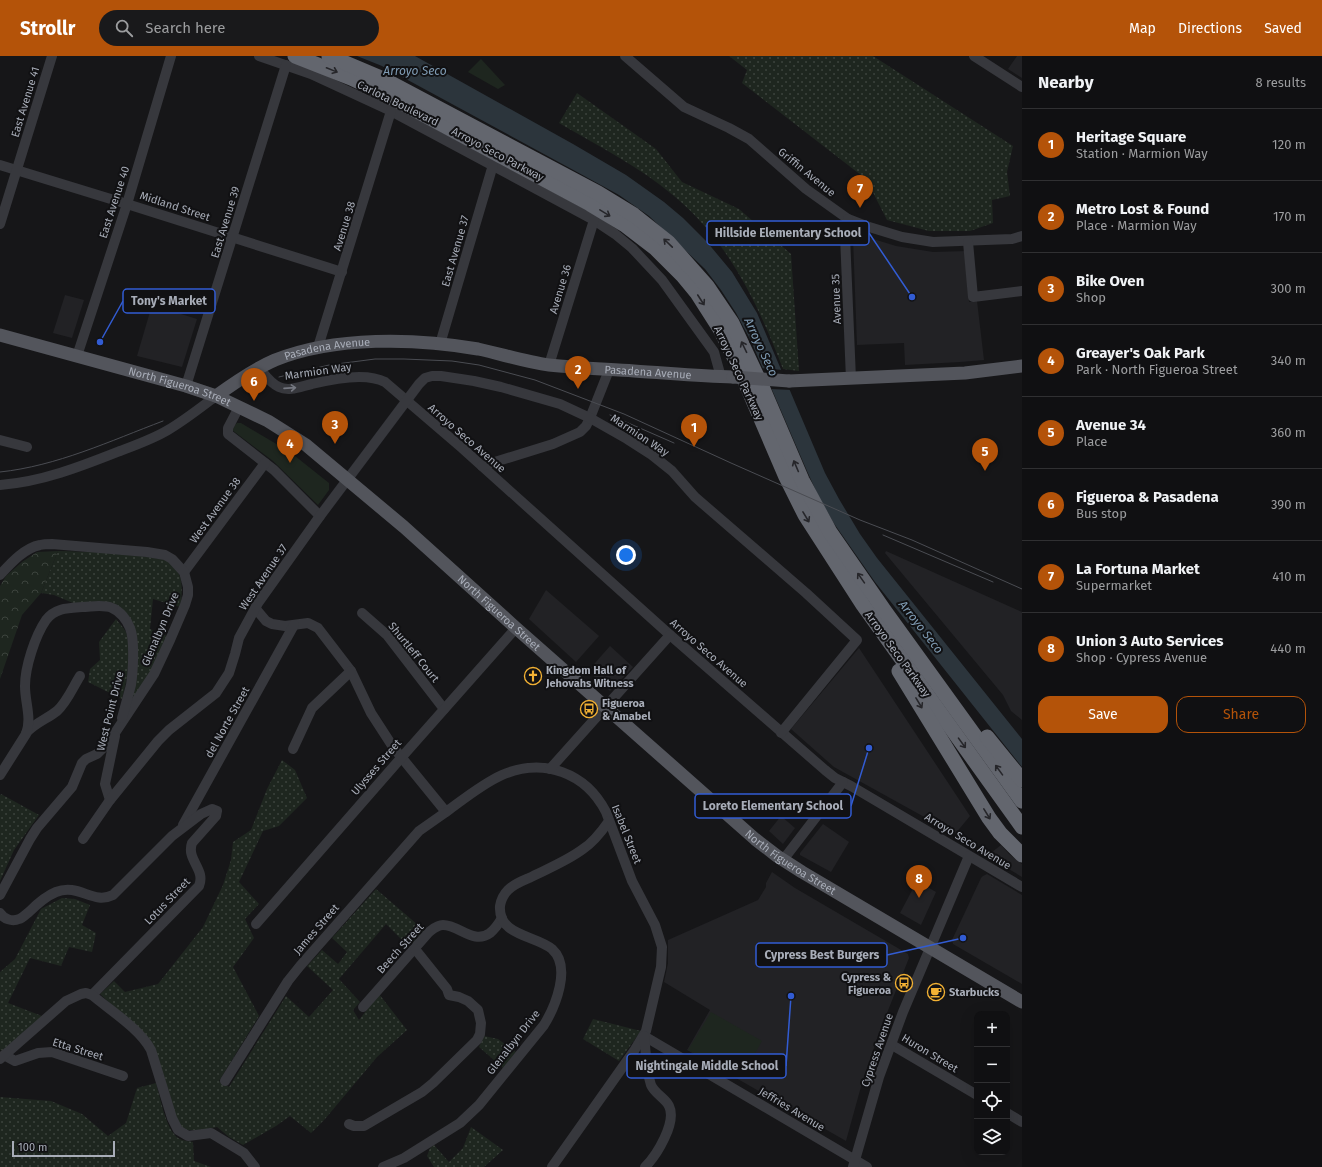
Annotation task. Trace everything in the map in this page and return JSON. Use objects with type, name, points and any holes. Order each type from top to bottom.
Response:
[{"type":"highway","name":"Arroyo Seco Parkway","points":[[329,56],[383,79],[598,193],[634,214],[668,242],[707,286],[732,323],[763,389],[802,480],[830,532],[1022,802]]},
{"type":"highway","name":"Arroyo Seco Parkway","points":[[290,61],[351,78],[387,94],[590,204],[625,225],[655,248],[683,276],[697,293],[720,329],[737,363],[786,477],[805,515],[863,605],[1022,827]]},
{"type":"highway","points":[[884,610],[1022,780]]},
{"type":"highway","points":[[882,631],[891,658],[989,818],[1000,833],[1022,855]]},
{"type":"main road","name":"North Figueroa Street","points":[[0,335],[186,386],[216,396],[239,406],[287,432],[306,445],[404,527],[755,839],[802,872],[1022,1002]]},
{"type":"main road","name":"Pasadena Avenue","points":[[216,396],[259,368],[282,357],[318,347],[369,342],[440,344],[479,350],[549,365],[789,381],[965,373],[1022,366]]},
{"type":"street","name":"East Avenue 41","points":[[0,224],[52,56]]},
{"type":"street","name":"East Avenue 40","points":[[77,356],[127,204],[171,56]]},
{"type":"street","name":"Carlota Boulevard","points":[[259,56],[290,61],[311,74],[391,111],[594,220],[615,234],[632,248],[662,280],[714,352],[727,377]]},
{"type":"street","name":"Griffin Avenue","points":[[625,56],[684,107],[730,128],[749,139],[806,189],[848,219],[866,226],[912,239],[941,243],[1012,239],[1022,236]]},
{"type":"street","points":[[974,56],[1022,87]]},
{"type":"street","name":"East Avenue 39","points":[[186,386],[232,237],[290,61]]},
{"type":"street","name":"Avenue 38","points":[[318,347],[391,111]]},
{"type":"street","name":"Midland Street","points":[[0,165],[342,272]]},
{"type":"street","name":"East Avenue 37","points":[[440,344],[493,165]]},
{"type":"street","name":"Avenue 35","points":[[848,219],[845,236],[851,379]]},
{"type":"street","name":"Avenue 36","points":[[549,365],[594,220]]},
{"type":"street","points":[[968,242],[973,297],[1022,291]]},
{"type":"street","name":"Marmion Way","points":[[259,368],[273,384],[280,388],[287,389],[323,381],[359,377],[379,379],[385,382],[407,401],[424,378],[441,376],[474,380],[560,404],[590,418],[652,455],[672,471],[695,497],[806,593],[857,640],[782,733]]},
{"type":"street","points":[[482,466],[553,444],[580,432],[586,426],[590,418],[609,370]]},
{"type":"street","points":[[0,485],[28,481],[81,466],[146,441],[167,430],[216,396]]},
{"type":"street","name":"Arroyo Seco Avenue","points":[[407,401],[482,466],[670,635],[834,778],[1022,887]]},
{"type":"street","name":"West Avenue 37","points":[[83,839],[110,800],[158,741],[169,730],[216,693],[228,674],[235,654],[238,638],[255,608],[320,516],[407,401]]},
{"type":"street","points":[[239,406],[228,428],[228,434],[274,470],[320,516]]},
{"type":"street","points":[[0,440],[27,447]]},
{"type":"street","name":"West Avenue 38","points":[[184,572],[265,463]]},
{"type":"street","points":[[0,575],[19,556],[32,548],[40,545],[52,544],[157,553],[172,559],[184,572]]},
{"type":"street","name":"Glenalbyn Drive","points":[[0,894],[37,828],[72,787],[82,763],[104,748],[109,742],[154,674],[173,634],[188,595],[188,587],[184,572]]},
{"type":"street","name":"West Point Drive","points":[[0,776],[26,734],[29,720],[25,685],[26,674],[37,638],[44,624],[53,613],[66,608],[103,606],[117,611],[126,620],[132,634],[132,672],[130,686],[117,730],[104,784],[110,800]]},
{"type":"street","points":[[255,608],[266,621],[278,626],[308,623],[318,628],[351,671],[381,730],[401,758],[446,812]]},
{"type":"street","name":"Shurtleff Court","points":[[362,613],[387,635],[444,709]]},
{"type":"street","name":"del Norte Street","points":[[180,830],[294,625]]},
{"type":"street","name":"Ulysses Street","points":[[256,924],[516,628]]},
{"type":"street","points":[[550,769],[670,635]]},
{"type":"street","points":[[293,749],[312,708],[351,671]]},
{"type":"street","points":[[26,734],[62,705],[80,676]]},
{"type":"street","name":"Isabel Street","points":[[446,812],[492,780],[503,775],[526,769],[550,769],[571,775],[588,786],[602,803],[632,881],[655,925],[662,947],[661,967],[644,1036],[552,1167]]},
{"type":"street","points":[[783,860],[843,782]]},
{"type":"street","name":"Lotus Street","points":[[92,995],[199,886],[201,880],[200,874],[190,848],[192,843],[216,816],[217,811],[212,809],[206,811],[180,830]]},
{"type":"street","name":"James Street","points":[[225,1081],[284,988],[300,966],[419,831],[446,812]]},
{"type":"street","points":[[502,918],[500,910],[501,903],[507,891],[584,849],[602,832],[610,821]]},
{"type":"street","points":[[0,913],[5,918],[10,920],[20,919],[45,898],[63,890],[78,890],[102,898],[113,895],[172,836],[180,830]]},
{"type":"street","name":"Cypress Avenue","points":[[854,1164],[879,1077],[906,1004],[969,856]]},
{"type":"street","name":"Glenalbyn Drive","points":[[383,1167],[404,1158],[467,1117],[479,1105],[539,1032],[550,1016],[558,994],[560,982],[560,969],[557,956],[548,946],[513,931],[508,927],[502,918]]},
{"type":"street","name":"Beech Street","points":[[363,1007],[429,932],[436,927],[443,925],[468,934],[484,936],[490,933],[502,918]]},
{"type":"street","points":[[349,1124],[354,1126],[364,1126],[422,1092],[474,1044],[480,1034],[481,1023],[478,1010],[468,1001],[449,995],[447,989],[415,949]]},
{"type":"street","points":[[2,1057],[71,998],[86,993],[92,995],[139,1034],[147,1043],[151,1050],[172,1118],[178,1130],[188,1136],[211,1133],[244,1153],[255,1167]]},
{"type":"street","points":[[644,1036],[649,1076],[652,1086],[669,1106],[671,1117],[664,1139],[655,1155],[645,1167]]},
{"type":"street","name":"Jeffries Avenue","points":[[644,1036],[854,1164],[867,1167]]},
{"type":"street","name":"Huron Street","points":[[892,1045],[974,1093]]},
{"type":"street","name":"Etta Street","points":[[2,1057],[15,1061],[38,1053],[52,1052],[123,1076]]},
{"type":"street","points":[[1010,1115],[1022,1122]]},
{"type":"shaded area","points":[[1017,56],[1022,56],[1022,78],[1008,69]]},
{"type":"shaded area","points":[[857,234],[896,246],[933,252],[967,251],[969,302],[977,301],[984,360],[905,365],[904,343],[857,345],[853,238]]},
{"type":"shaded area","points":[[65,295],[84,300],[72,338],[53,333]]},
{"type":"shaded area","points":[[152,305],[197,319],[182,367],[137,356]]},
{"type":"shaded area","points":[[886,551],[1022,612],[1022,720],[1011,711],[1003,695],[885,553]]},
{"type":"shaded area","points":[[546,590],[599,636],[576,662],[529,619]]},
{"type":"shaded area","points":[[610,646],[633,667],[610,691],[588,671]]},
{"type":"shaded area","points":[[859,648],[970,816],[955,834],[834,767],[791,729]]},
{"type":"shaded area","points":[[781,816],[795,828],[783,844],[769,831]]},
{"type":"shaded area","points":[[823,824],[849,842],[831,872],[800,855]]},
{"type":"shaded area","points":[[1001,845],[1009,854],[1022,864],[1022,877],[987,856]]},
{"type":"shaded area","points":[[772,872],[795,888],[908,954],[909,958],[879,1033],[862,1083],[846,1141],[687,1050],[710,1010],[664,982],[668,963],[668,940],[758,900],[766,887],[766,883]]},
{"type":"shaded area","points":[[987,874],[1022,895],[1022,984],[953,944],[952,940],[981,878]]},
{"type":"shaded area","points":[[917,881],[936,892],[921,925],[900,913]]},
{"type":"green space","points":[[729,56],[873,56],[1013,146],[1007,172],[1010,196],[992,200],[993,223],[970,231],[929,231],[887,220],[866,179],[742,83],[747,70]]},
{"type":"green space","points":[[481,59],[505,85],[498,89],[468,72]]},
{"type":"green space","points":[[577,93],[656,149],[682,182],[739,209],[791,254],[799,371],[783,369],[763,321],[740,275],[711,233],[693,214],[661,185],[618,157],[559,123]]},
{"type":"green space","points":[[237,423],[241,423],[290,452],[329,483],[329,490],[318,505],[273,461],[232,430]]},
{"type":"green space","points":[[58,551],[118,553],[162,559],[174,566],[180,576],[182,595],[180,607],[153,599],[150,629],[167,636],[151,671],[130,703],[136,678],[126,614],[73,603],[54,595],[41,593]]},
{"type":"green space","points":[[58,551],[41,593],[22,615],[0,679],[0,586],[6,576],[22,562],[37,552]]},
{"type":"green space","points":[[116,619],[126,632],[129,648],[126,683],[122,699],[88,682],[90,669],[100,660],[99,642]]},
{"type":"green space","points":[[282,760],[295,770],[307,798],[279,826],[263,831],[239,882],[259,904],[245,919],[254,938],[233,967],[259,1016],[219,1081],[229,1087],[286,996],[309,1017],[333,990],[307,966],[322,950],[338,964],[347,952],[332,938],[376,889],[425,931],[416,943],[407,945],[386,924],[339,979],[360,1002],[353,1010],[359,1020],[379,994],[407,1030],[377,1057],[325,1119],[311,1133],[290,1116],[243,1145],[229,1137],[217,1127],[202,1130],[186,1130],[178,1124],[143,1034],[100,994],[114,981],[125,992],[158,984],[203,927],[223,885],[231,860],[233,842],[251,830],[267,789]]},
{"type":"green space","points":[[1,794],[39,815],[14,850],[0,881],[0,795]]},
{"type":"green space","points":[[62,898],[75,899],[90,905],[82,925],[96,933],[92,952],[69,947],[61,966],[30,958],[8,1003],[42,1016],[3,1051],[0,1050],[0,972],[15,959],[41,909]]},
{"type":"green space","points":[[711,1012],[762,1041],[740,1080],[688,1050]]},
{"type":"green space","points":[[593,1019],[641,1031],[619,1061],[583,1039]]},
{"type":"green space","points":[[484,1036],[498,1039],[516,1052],[503,1068],[479,1047]]},
{"type":"green space","points":[[156,1083],[163,1110],[174,1134],[182,1140],[193,1142],[194,1161],[211,1167],[0,1167],[0,1097],[51,1101],[82,1114],[108,1136],[126,1123],[137,1088]]},
{"type":"green space","points":[[471,1127],[503,1150],[484,1167],[434,1167],[427,1156],[430,1148],[434,1145],[449,1162],[463,1148]]},
{"type":"water","name":"Arroyo Seco","points":[[357,56],[415,56],[626,175],[664,202],[683,218],[707,242],[732,272],[757,313],[825,473],[860,534],[877,558],[1022,739],[1022,767],[875,582],[833,522],[807,471],[751,341],[736,313],[705,269],[649,216],[619,195],[382,66]]},
{"type":"pier","points":[[760,368],[783,370],[792,390],[770,389]]},
{"type":"tram line","points":[[279,377],[329,365],[375,359],[404,359],[452,361],[479,365],[535,380],[624,414],[860,520],[912,540],[1022,589]]},
{"type":"tram line","points":[[610,415],[674,443]]},
{"type":"tram line","points":[[0,472],[42,464],[83,452],[163,421]]},
{"type":"tram line","points":[[883,535],[993,582]]},
{"type":"place","name":"La Fortuna Market","points":[[860,208]]},
{"type":"place","name":"Hillside Elementary School","points":[[912,297]]},
{"type":"place","name":"Tony's Market","points":[[100,342]]},
{"type":"place","name":"Metro Lost & Found","points":[[578,389]]},
{"type":"place","name":"Figueroa & Pasadena","points":[[254,401]]},
{"type":"place","name":"Bike Oven","points":[[335,444]]},
{"type":"place","name":"Heritage Square","points":[[694,447]]},
{"type":"place","name":"Greayer's Oak Park","points":[[290,463]]},
{"type":"place","name":"Avenue 34","points":[[985,471]]},
{"type":"place","name":"Kingdom Hall of Jehovahs Witness","points":[[533,676]]},
{"type":"place","name":"Figueroa & Amabel","points":[[589,709]]},
{"type":"place","name":"Loreto Elementary School","points":[[869,748]]},
{"type":"place","name":"Union 3 Auto Services","points":[[919,898]]},
{"type":"place","name":"Cypress Best Burgers","points":[[963,938]]},
{"type":"place","name":"Cypress & Figueroa","points":[[904,983]]},
{"type":"place","name":"Starbucks","points":[[936,992]]},
{"type":"place","name":"Nightingale Middle School","points":[[791,996]]}]
